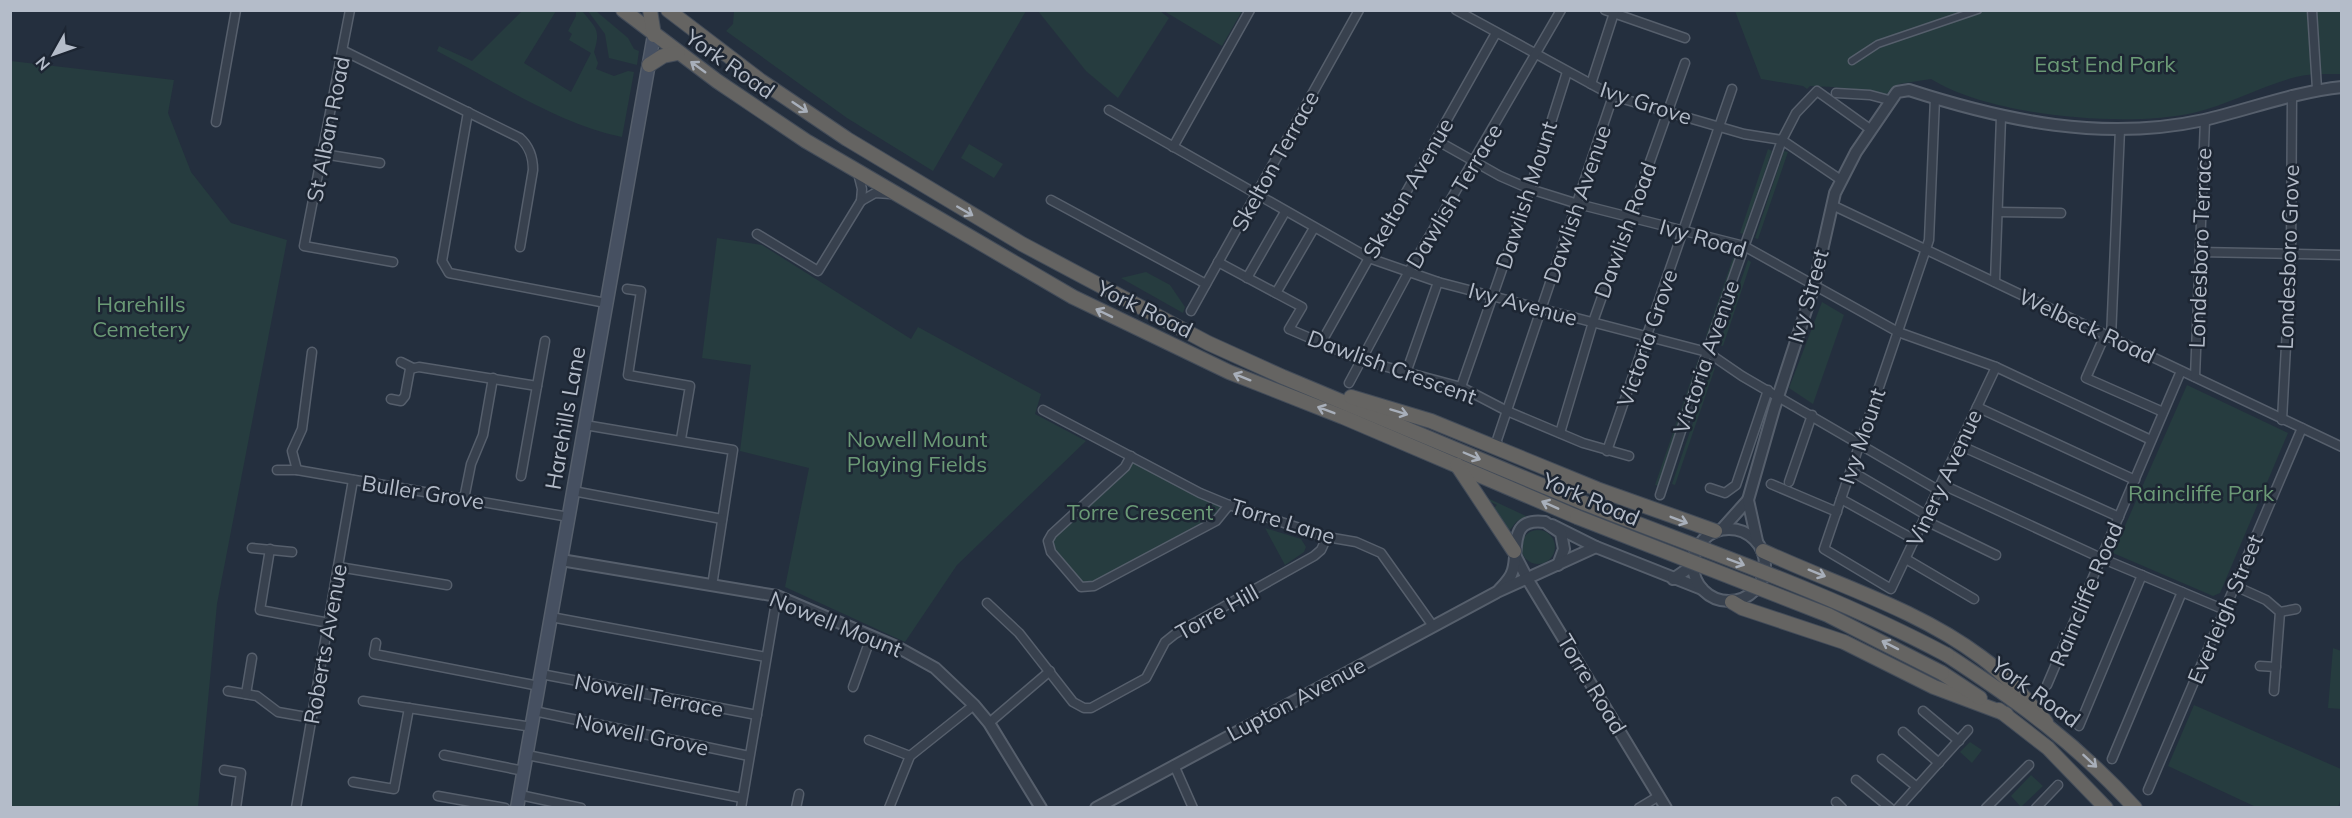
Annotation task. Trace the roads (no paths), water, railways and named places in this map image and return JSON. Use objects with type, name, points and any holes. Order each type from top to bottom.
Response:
[{"type":"highway","name":"York Road","points":[[623,10],[678,53],[806,141],[1073,297],[1229,372],[1457,465],[1577,517],[1828,615],[1942,673],[2006,714],[2048,748],[2106,807]]},
{"type":"highway","points":[[650,10],[654,35]]},
{"type":"highway","name":"York Road","points":[[668,10],[761,81],[923,186],[1022,244],[1208,343],[1283,377],[1584,503],[1844,604],[1888,624],[1947,656],[2046,722],[2106,776],[2135,807]]},
{"type":"highway","points":[[649,64],[663,56],[678,53]]},
{"type":"highway","points":[[1283,377],[1431,421],[1629,501],[1718,530]]},
{"type":"highway","points":[[1457,465],[1516,556]]},
{"type":"highway","points":[[1760,546],[1939,629],[1982,657],[2007,679],[2046,722]]},
{"type":"highway","points":[[1732,602],[1742,608],[1844,642],[1934,687],[2006,714]]},
{"type":"main road","name":"Harehills Lane","points":[[518,801],[654,35]]},
{"type":"street","points":[[216,122],[236,10]]},
{"type":"street","name":"St Alban Road","points":[[350,10],[344,51],[304,246],[393,262]]},
{"type":"street","points":[[1173,147],[1250,10]]},
{"type":"street","name":"Skelton Terrace","points":[[1191,311],[1359,10]]},
{"type":"street","name":"Dawlish Terrace","points":[[1348,382],[1408,273],[1562,10]]},
{"type":"street","points":[[1852,61],[1878,44],[1978,10]]},
{"type":"street","points":[[2312,10],[2317,89]]},
{"type":"street","name":"Ivy Grove","points":[[1458,11],[1613,96],[1719,127],[1782,140],[1841,180]]},
{"type":"street","points":[[1591,84],[1610,12],[1685,38]]},
{"type":"street","name":"Skelton Avenue","points":[[1320,343],[1496,33]]},
{"type":"street","points":[[344,51],[520,138],[531,152],[533,170],[520,248]]},
{"type":"street","name":"Dawlish Road","points":[[1560,433],[1593,322],[1685,63]]},
{"type":"street","name":"Dawlish Mount","points":[[1461,387],[1530,189],[1567,72]]},
{"type":"street","points":[[1836,93],[1869,95],[1889,100],[1902,90],[2001,117],[2073,128],[2120,129],[2205,120],[2292,95],[2317,89],[2342,87]]},
{"type":"street","name":"Victoria Grove","points":[[1608,451],[1732,89]]},
{"type":"street","name":"Victoria Avenue","points":[[1660,495],[1744,246],[1782,140],[1796,114],[1817,91],[1870,129]]},
{"type":"street","name":"Londesboro Grove","points":[[2282,420],[2290,254],[2292,95]]},
{"type":"street","name":"Dawlish Avenue","points":[[1498,449],[1500,432],[1613,96]]},
{"type":"street","name":"Ivy Mount","points":[[1892,589],[1824,549],[1929,240],[1935,98]]},
{"type":"street","name":"Ivy Street","points":[[1710,488],[1725,493],[1736,485],[1814,286],[1832,205],[1841,180],[1889,100]]},
{"type":"street","name":"Ivy Avenue","points":[[1109,110],[1369,258],[1438,282],[1707,352],[1860,444],[1940,487],[2225,610]]},
{"type":"street","points":[[468,112],[442,261],[449,273],[606,303]]},
{"type":"street","points":[[1995,282],[2001,117]]},
{"type":"street","name":"Londesboro Terrace","points":[[2195,377],[2205,120]]},
{"type":"street","points":[[2120,129],[2108,336],[2086,378],[2163,412]]},
{"type":"street","name":"Ivy Road","points":[[1436,140],[1474,162],[1530,189],[1578,204],[1744,246],[1898,332],[1996,367],[2151,440]]},
{"type":"street","points":[[323,154],[380,163]]},
{"type":"street","points":[[757,234],[818,271],[861,201],[862,189],[858,173]]},
{"type":"street","points":[[861,201],[875,193],[894,194]]},
{"type":"street","points":[[1051,200],[1206,284]]},
{"type":"street","name":"Welbeck Road","points":[[1832,205],[2342,447]]},
{"type":"street","points":[[1247,278],[1285,212]]},
{"type":"street","points":[[1998,212],[2061,213]]},
{"type":"street","points":[[1218,262],[1276,293],[1314,228]]},
{"type":"street","points":[[2200,252],[2342,255]]},
{"type":"street","points":[[1406,373],[1438,282]]},
{"type":"street","points":[[627,289],[641,291],[628,375],[690,386],[681,440]]},
{"type":"street","name":"Dawlish Crescent","points":[[1276,293],[1302,307],[1289,329],[1361,360],[1461,387],[1507,411],[1560,433],[1608,451],[1629,456]]},
{"type":"street","points":[[521,476],[545,341]]},
{"type":"street","points":[[297,470],[292,452],[304,418],[312,352]]},
{"type":"street","points":[[401,362],[413,368],[537,386]]},
{"type":"street","name":"Vinery Avenue","points":[[1892,589],[1996,367]]},
{"type":"street","points":[[391,399],[401,401],[405,396],[410,369],[413,368]]},
{"type":"street","name":"Raincliffe Road","points":[[2047,685],[2181,371]]},
{"type":"street","points":[[464,499],[471,464],[483,435],[493,378]]},
{"type":"street","name":"Ivy Street","points":[[1760,546],[1748,500],[1773,393]]},
{"type":"street","points":[[1977,407],[2135,480]]},
{"type":"street","name":"Torre Lane","points":[[1043,410],[1229,505],[1327,537],[1356,542],[1381,553],[1433,626]]},
{"type":"street","points":[[1789,482],[1812,415]]},
{"type":"street","points":[[585,425],[733,450],[712,586]]},
{"type":"street","name":"Everleigh Street","points":[[2148,790],[2302,428]]},
{"type":"street","points":[[1959,445],[2119,517]]},
{"type":"street","points":[[1131,456],[1125,467],[1052,534],[1048,541],[1051,552],[1081,587],[1094,586],[1215,521],[1229,505]]},
{"type":"street","name":"Buller Grove","points":[[277,470],[297,470],[569,516]]},
{"type":"street","points":[[1851,471],[1925,518],[1996,555]]},
{"type":"street","name":"Roberts Avenue","points":[[296,807],[353,480]]},
{"type":"street","points":[[1771,484],[1837,512]]},
{"type":"street","points":[[573,491],[722,519]]},
{"type":"street","points":[[1841,498],[1915,540]]},
{"type":"street","name":"Ivy Street","points":[[1718,530],[1748,500]]},
{"type":"street","name":"Lupton Avenue","points":[[1497,592],[1512,573],[1517,535],[1527,524],[1540,521],[1552,525]]},
{"type":"street","points":[[1552,525],[1564,542],[1562,557],[1558,565]]},
{"type":"street","name":"York Road","points":[[1552,525],[1596,547],[1702,589],[1718,599],[1732,602]]},
{"type":"street","points":[[1702,589],[1692,566],[1698,544],[1718,530],[1737,529],[1760,546],[1765,570],[1758,586],[1744,598],[1732,602]]},
{"type":"street","name":"Torre Hill","points":[[987,603],[1019,633],[1078,706],[1097,706],[1146,678],[1162,647],[1175,634],[1314,556],[1321,550],[1327,537]]},
{"type":"street","name":"Lupton Avenue","points":[[1096,807],[1497,592],[1528,580],[1596,547]]},
{"type":"street","points":[[252,548],[292,552]]},
{"type":"street","points":[[270,549],[260,610],[329,623]]},
{"type":"street","points":[[1516,556],[1531,570],[1547,570]]},
{"type":"street","name":"Torre Road","points":[[1516,556],[1528,580],[1666,807]]},
{"type":"street","points":[[1906,559],[1974,599]]},
{"type":"street","name":"Nowell Mount","points":[[561,560],[777,596],[899,648],[935,668],[974,705],[989,723],[1041,807]]},
{"type":"street","points":[[1673,579],[1692,566]]},
{"type":"street","points":[[339,567],[447,585]]},
{"type":"street","points":[[2079,726],[2142,575]]},
{"type":"street","points":[[2235,586],[2266,600],[2280,612]]},
{"type":"street","points":[[2112,759],[2182,592]]},
{"type":"street","points":[[527,755],[741,803],[777,596]]},
{"type":"street","points":[[2280,612],[2296,609]]},
{"type":"street","points":[[2274,691],[2280,612]]},
{"type":"street","points":[[551,617],[766,657]]},
{"type":"street","points":[[853,687],[871,637]]},
{"type":"street","name":"Nowell Terrace","points":[[376,643],[374,654],[757,715]]},
{"type":"street","points":[[246,694],[252,658]]},
{"type":"street","points":[[2260,666],[2276,667]]},
{"type":"street","points":[[989,723],[1050,671]]},
{"type":"street","points":[[228,691],[257,696],[278,712],[312,717]]},
{"type":"street","points":[[363,701],[532,727]]},
{"type":"street","points":[[889,807],[910,756],[974,705]]},
{"type":"street","points":[[353,782],[394,789],[409,708]]},
{"type":"street","name":"Nowell Grove","points":[[534,711],[750,756]]},
{"type":"street","points":[[1923,711],[1959,741]]},
{"type":"street","points":[[1898,807],[1968,730]]},
{"type":"street","points":[[1903,732],[1939,763]]},
{"type":"street","points":[[869,740],[910,756]]},
{"type":"street","points":[[444,754],[524,771]]},
{"type":"street","points":[[1882,759],[1917,787]]},
{"type":"street","points":[[1174,765],[1193,807]]},
{"type":"street","points":[[1986,807],[2029,765]]},
{"type":"street","points":[[224,770],[242,773],[236,807]]},
{"type":"street","points":[[1856,780],[1890,807]]},
{"type":"street","points":[[2036,807],[2058,785]]},
{"type":"street","points":[[796,807],[799,794]]},
{"type":"street","points":[[438,796],[505,807]]},
{"type":"street","points":[[1639,807],[1659,796]]},
{"type":"street","points":[[518,801],[581,807]]},
{"type":"park label","name":"East End Park","points":[[2105,64]]},
{"type":"park label","name":"Harehills Cemetery","points":[[141,316]]},
{"type":"park label","name":"Nowell Mount Playing Fields","points":[[917,452]]},
{"type":"park label","name":"Raincliffe Park","points":[[2201,493]]},
{"type":"park label","name":"Torre Crescent","points":[[1140,512]]}]
